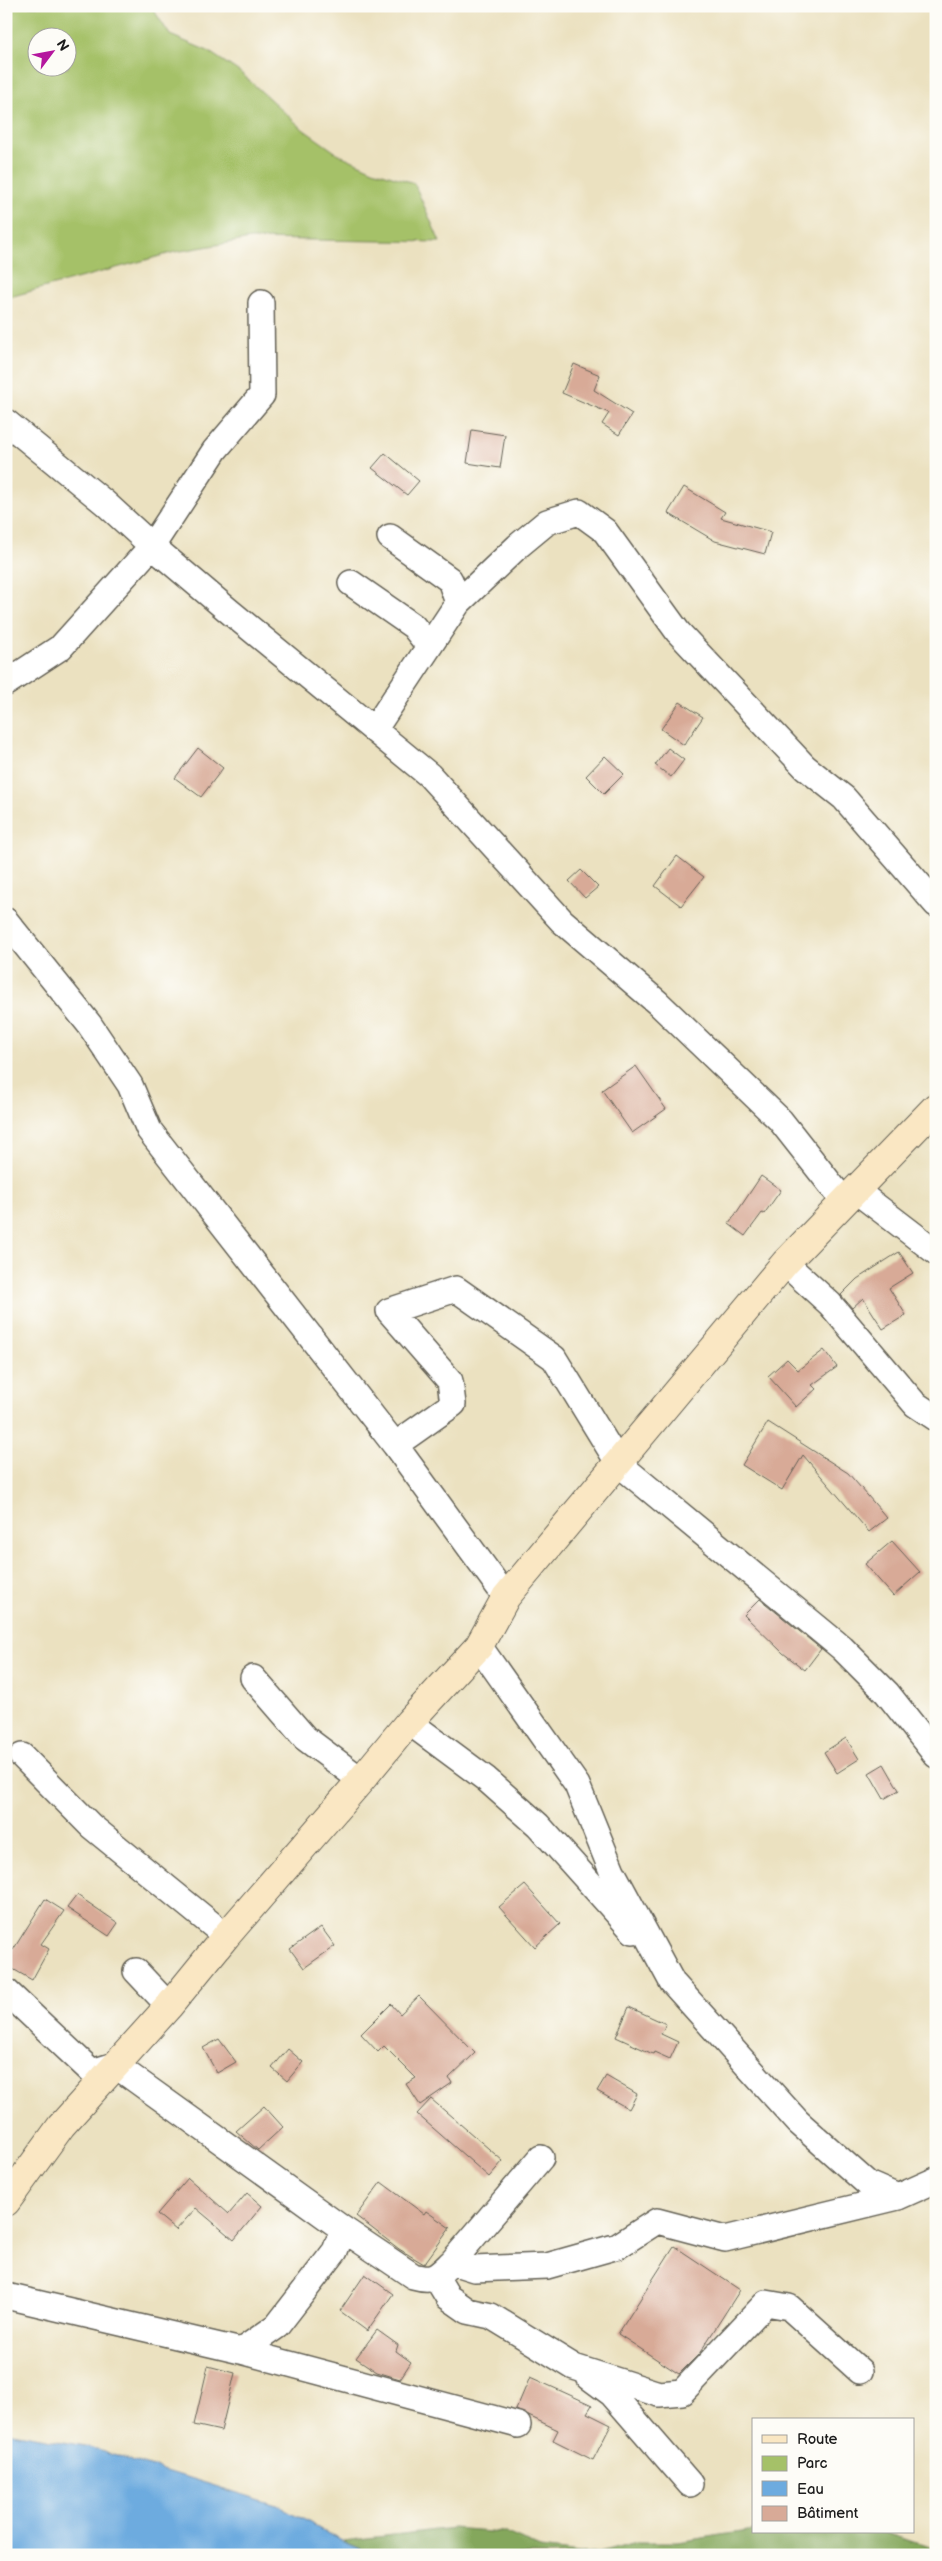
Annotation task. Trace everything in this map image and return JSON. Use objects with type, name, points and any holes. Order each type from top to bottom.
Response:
[{"type":"main road","points":[[6,2202],[61,2126],[170,2006],[226,1936],[362,1780],[409,1722],[479,1646],[506,1597],[785,1263],[936,1107]]},
{"type":"street","points":[[6,683],[61,647],[152,546],[215,450],[262,395],[261,303]]},
{"type":"street","points":[[6,422],[105,503],[152,546],[430,776],[562,921],[658,1003],[780,1120],[849,1195],[936,1252]]},
{"type":"street","points":[[374,730],[458,602],[518,546],[547,522],[579,512],[605,531],[653,599],[692,647],[805,768],[844,798],[936,904]]},
{"type":"street","points":[[390,537],[450,580],[458,602]]},
{"type":"street","points":[[352,583],[413,626],[429,646]]},
{"type":"street","points":[[6,921],[89,1024],[130,1086],[149,1130],[394,1445],[506,1597]]},
{"type":"street","points":[[785,1263],[830,1304],[915,1404],[936,1418]]},
{"type":"street","points":[[394,1445],[453,1404],[450,1382],[388,1310],[456,1289],[554,1358],[619,1464],[842,1648],[887,1693],[936,1755]]},
{"type":"street","points":[[479,1646],[577,1785],[612,1871],[672,1982]]},
{"type":"street","points":[[253,1678],[305,1738],[362,1780]]},
{"type":"street","points":[[409,1722],[486,1778],[538,1825],[594,1885],[672,1982],[798,2122],[868,2184],[898,2196]]},
{"type":"street","points":[[22,1756],[91,1826],[226,1936]]},
{"type":"street","points":[[136,1971],[170,2006]]},
{"type":"street","points":[[6,1991],[92,2072],[115,2065],[343,2230],[413,2276],[425,2279],[444,2270],[547,2266],[618,2246],[657,2222],[725,2239],[898,2196],[936,2180]]},
{"type":"street","points":[[540,2158],[444,2270],[448,2297],[468,2310],[490,2316],[574,2367],[612,2394],[690,2484]]},
{"type":"street","points":[[241,2351],[277,2326],[335,2251],[343,2230]]},
{"type":"street","points":[[6,2296],[241,2351],[518,2426]]},
{"type":"street","points":[[574,2367],[659,2394],[682,2392],[766,2303],[789,2307],[860,2371]]},
{"type":"green space","points":[[6,6],[151,6],[170,35],[208,51],[241,73],[304,130],[338,154],[373,170],[414,183],[440,242],[251,239],[175,252],[6,298]]},
{"type":"green space","points":[[452,2528],[503,2532],[540,2548],[579,2553],[599,2552],[636,2542],[677,2542],[752,2530],[752,2534],[888,2534],[936,2549],[936,2555],[375,2555],[343,2541]]},
{"type":"water","points":[[7,2432],[85,2446],[280,2506],[342,2541],[375,2555],[76,2555],[60,2552],[53,2555],[6,2555]]},
{"type":"building","points":[[574,364],[600,375],[594,390],[632,414],[619,435],[602,424],[609,413],[562,393]]},
{"type":"building","points":[[472,430],[505,435],[500,468],[467,463]]},
{"type":"building","points":[[385,453],[419,481],[407,495],[372,468]]},
{"type":"building","points":[[684,487],[725,512],[721,518],[771,532],[765,554],[715,541],[668,513]]},
{"type":"building","points":[[680,702],[703,717],[684,745],[661,729]]},
{"type":"building","points":[[198,748],[223,768],[201,797],[175,778]]},
{"type":"building","points":[[668,748],[684,760],[671,777],[655,765]]},
{"type":"building","points":[[605,756],[624,774],[604,794],[586,776]]},
{"type":"building","points":[[677,856],[704,877],[681,906],[655,886]]},
{"type":"building","points":[[581,870],[598,887],[585,898],[569,881]]},
{"type":"building","points":[[636,1066],[666,1109],[632,1133],[602,1090]]},
{"type":"building","points":[[761,1176],[781,1190],[745,1236],[729,1224]]},
{"type":"building","points":[[899,1252],[913,1273],[889,1288],[906,1315],[883,1329],[863,1298],[852,1308],[841,1295],[857,1279]]},
{"type":"building","points":[[824,1350],[837,1367],[812,1385],[816,1389],[796,1407],[768,1376],[787,1359],[798,1370]]},
{"type":"building","points":[[768,1422],[848,1473],[887,1518],[869,1532],[803,1455],[782,1490],[742,1465]]},
{"type":"building","points":[[892,1541],[920,1572],[893,1596],[865,1564]]},
{"type":"building","points":[[760,1599],[821,1649],[805,1670],[783,1653],[744,1615]]},
{"type":"building","points":[[846,1738],[859,1759],[837,1773],[824,1752]]},
{"type":"building","points":[[884,1764],[899,1790],[884,1799],[869,1773]]},
{"type":"building","points":[[525,1885],[560,1924],[535,1947],[499,1907]]},
{"type":"building","points":[[77,1895],[118,1923],[109,1936],[67,1908]]},
{"type":"building","points":[[45,1899],[64,1911],[41,1944],[49,1949],[32,1980],[6,1965],[6,1946],[13,1950]]},
{"type":"building","points":[[321,1927],[335,1946],[304,1968],[290,1949]]},
{"type":"building","points":[[419,1996],[475,2053],[449,2078],[452,2083],[420,2105],[406,2084],[416,2078],[384,2046],[378,2052],[361,2034],[391,2004],[400,2014]]},
{"type":"building","points":[[629,2007],[666,2024],[661,2034],[678,2042],[670,2059],[654,2052],[653,2054],[616,2037]]},
{"type":"building","points":[[219,2039],[236,2062],[217,2073],[203,2048]]},
{"type":"building","points":[[288,2049],[303,2062],[287,2081],[272,2068]]},
{"type":"building","points":[[606,2076],[637,2094],[629,2109],[597,2091]]},
{"type":"building","points":[[431,2099],[503,2161],[489,2177],[417,2114]]},
{"type":"building","points":[[264,2106],[283,2127],[258,2150],[236,2131]]},
{"type":"building","points":[[188,2178],[229,2214],[247,2193],[262,2206],[234,2240],[196,2208],[176,2230],[157,2214]]},
{"type":"building","points":[[381,2182],[424,2214],[426,2211],[450,2228],[424,2264],[399,2249],[356,2216]]},
{"type":"building","points":[[674,2246],[740,2290],[699,2354],[679,2374],[618,2334]]},
{"type":"building","points":[[365,2274],[393,2294],[367,2331],[340,2311]]},
{"type":"building","points":[[377,2330],[398,2345],[396,2351],[411,2362],[400,2379],[377,2372],[356,2358]]},
{"type":"building","points":[[208,2366],[235,2373],[221,2431],[194,2425]]},
{"type":"building","points":[[530,2377],[592,2405],[587,2413],[611,2425],[593,2460],[553,2440],[558,2430],[516,2410]]}]
